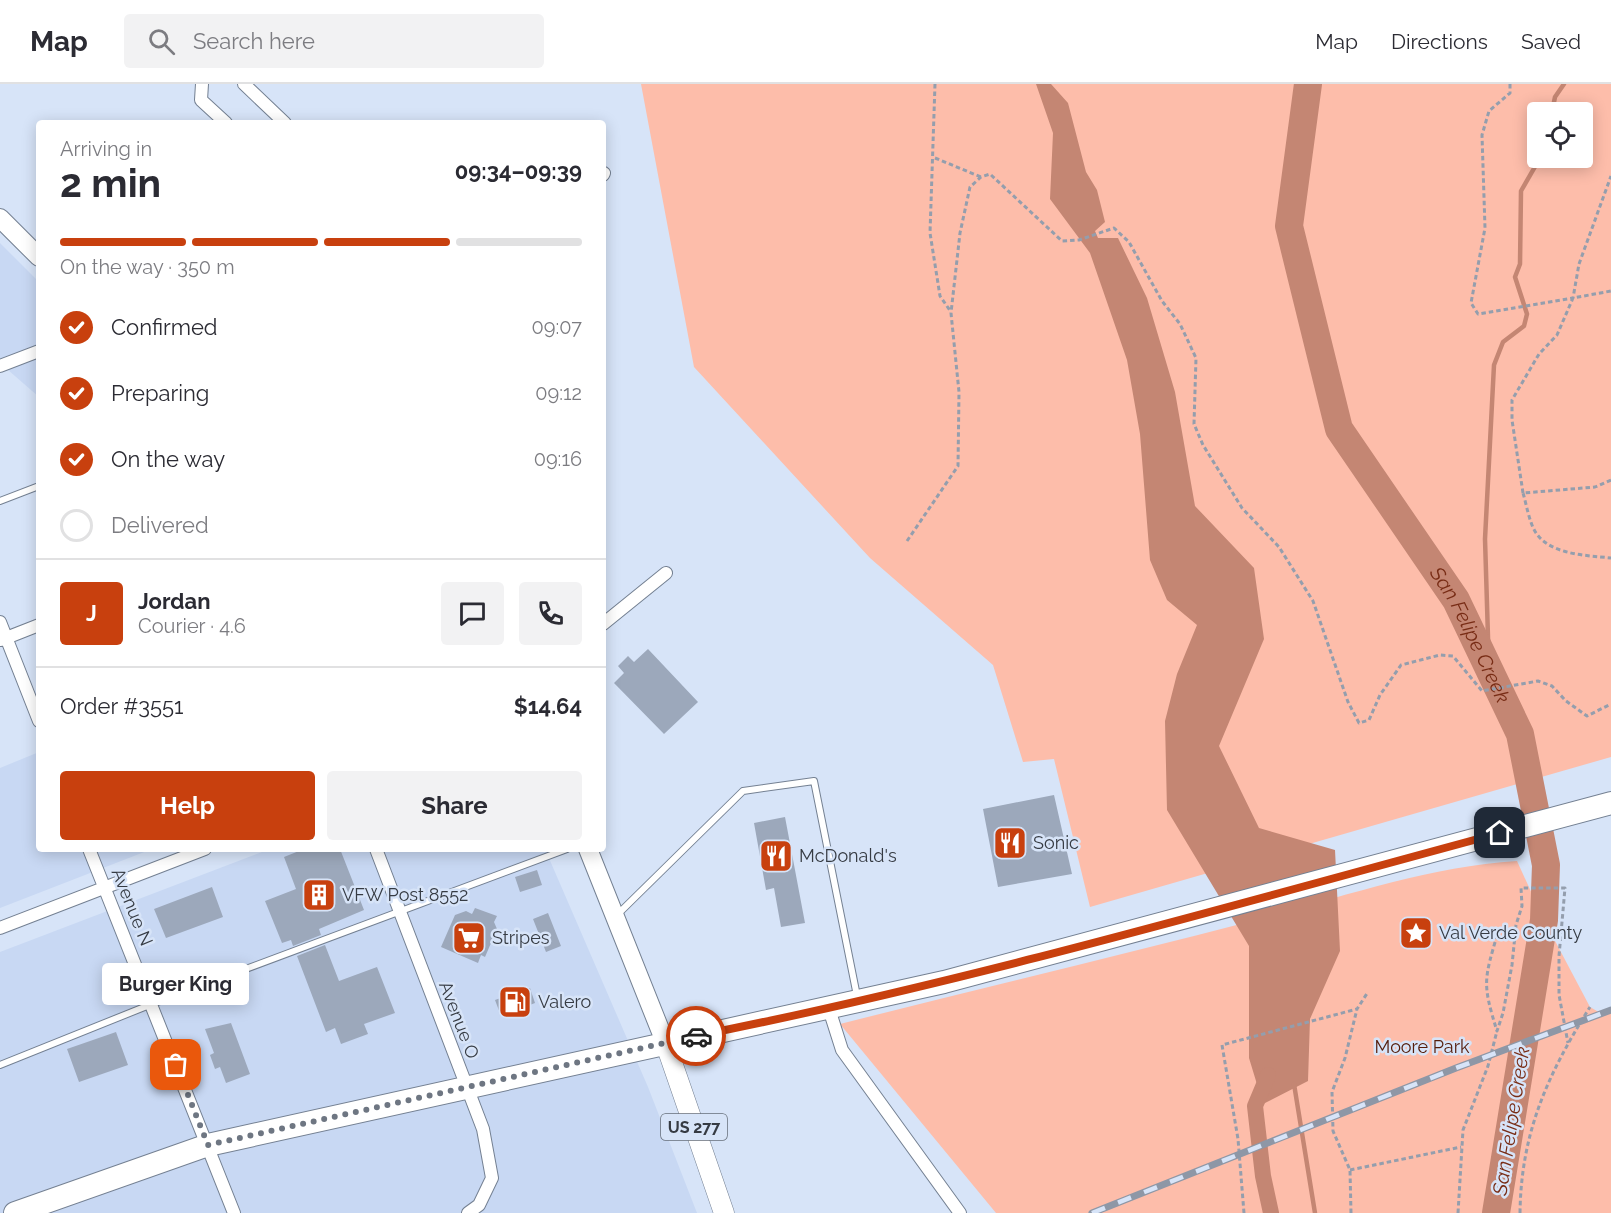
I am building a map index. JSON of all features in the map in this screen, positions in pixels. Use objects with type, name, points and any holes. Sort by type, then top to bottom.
[{"type":"highway","points":[[15,1213],[208,1145],[665,1042],[829,1009],[1033,960],[1611,803]]},
{"type":"main road","points":[[0,218],[36,254]]},
{"type":"main road","points":[[589,852],[665,1042]]},
{"type":"main road","name":"US 277","points":[[665,1042],[724,1213]]},
{"type":"street","points":[[202,84],[201,100],[223,120]]},
{"type":"street","points":[[244,84],[282,120]]},
{"type":"street","points":[[0,366],[36,352]]},
{"type":"street","points":[[606,622],[666,573]]},
{"type":"street","points":[[0,622],[3,639],[36,714]]},
{"type":"street","points":[[3,639],[36,626]]},
{"type":"street","name":"Avenue N","points":[[90,852],[234,1213]]},
{"type":"street","points":[[0,928],[197,852]]},
{"type":"street","name":"Avenue O","points":[[377,852],[465,1087],[483,1129],[492,1178],[479,1205],[468,1213]]},
{"type":"street","points":[[829,1009],[842,1050],[960,1213]]},
{"type":"lane","points":[[0,501],[36,487]]},
{"type":"lane","points":[[615,916],[743,791],[814,780],[858,1002]]},
{"type":"lane","points":[[0,1065],[152,1004],[559,852]]},
{"type":"path","points":[[935,84],[935,158],[930,232],[940,296],[951,313]]},
{"type":"path","points":[[1510,84],[1510,93],[1489,111],[1482,135],[1485,228],[1471,303],[1478,314],[1611,291]]},
{"type":"path","points":[[935,158],[981,177]]},
{"type":"path","points":[[907,541],[958,466],[959,392],[951,313],[960,233],[970,187],[981,177],[990,174],[1062,241],[1079,240],[1114,228],[1129,242],[1162,301],[1180,324],[1196,358],[1194,424],[1203,445],[1242,508],[1279,547],[1313,601],[1348,702],[1359,723],[1369,720],[1380,695],[1401,665],[1440,655],[1453,656],[1482,691],[1538,681],[1551,686],[1566,701],[1587,716],[1611,704]]},
{"type":"path","points":[[1611,176],[1579,264],[1573,298],[1557,335],[1539,354],[1512,400],[1512,420],[1523,493],[1532,527],[1548,544],[1565,552],[1611,558]]},
{"type":"path","points":[[1523,493],[1595,487],[1611,480]]},
{"type":"path","points":[[1458,1213],[1463,1130],[1488,1066],[1503,1013],[1512,965],[1516,925],[1522,906],[1521,888],[1565,888],[1559,956],[1559,995],[1568,1043]]},
{"type":"path","points":[[1471,935],[1498,932],[1485,975],[1485,992],[1497,1031]]},
{"type":"path","points":[[1351,1213],[1350,1170],[1333,1131],[1332,1092],[1345,1058],[1357,1009],[1368,992]]},
{"type":"path","points":[[1520,1213],[1521,1170],[1551,1073],[1590,1007]]},
{"type":"path","points":[[1244,1213],[1238,1138],[1222,1045],[1357,1009]]},
{"type":"path","points":[[1350,1170],[1461,1148]]},
{"type":"shaded area","points":[[1036,84],[1051,84],[1068,103],[1086,172],[1097,190],[1105,222],[1095,231],[1098,238],[1118,238],[1147,298],[1175,392],[1195,506],[1254,568],[1264,639],[1219,746],[1259,828],[1335,850],[1340,951],[1310,1019],[1308,1081],[1263,1104],[1249,1058],[1249,946],[1167,810],[1165,721],[1177,674],[1197,625],[1167,600],[1150,560],[1140,434],[1127,360],[1090,253],[1050,199],[1053,133]]},
{"type":"shaded area","points":[[0,243],[36,279],[36,394],[0,363]]},
{"type":"shaded area","points":[[36,753],[36,852],[144,852],[0,908],[0,768]]},
{"type":"shaded area","points":[[262,852],[546,852],[648,1087],[697,1213],[0,1213],[0,952]]},
{"type":"green space","points":[[641,84],[1611,84],[1611,757],[1090,907],[1054,759],[1023,762],[993,665],[870,558],[694,367]]},
{"type":"green space","name":"Moore Park","points":[[1517,861],[1544,920],[1590,1007],[1602,1014],[1611,1012],[1611,1213],[996,1213],[840,1024],[1256,920],[1418,876],[1483,864]]},
{"type":"building","points":[[648,649],[698,702],[664,734],[614,683],[624,673],[618,666],[628,656],[634,662]]},
{"type":"building","points":[[1054,795],[1072,874],[998,887],[983,809]]},
{"type":"building","name":"McDonald's","points":[[785,817],[805,923],[781,927],[774,888],[766,890],[754,823]]},
{"type":"building","name":"VFW Post 8552","points":[[296,852],[341,852],[364,910],[319,929],[321,935],[293,946],[291,940],[282,943],[265,901],[296,889],[284,857]]},
{"type":"building","points":[[537,870],[542,885],[520,892],[515,877]]},
{"type":"building","points":[[212,887],[223,917],[166,938],[154,909]]},
{"type":"building","name":"Stripes","points":[[475,908],[497,916],[494,922],[497,929],[485,957],[481,955],[478,963],[441,947],[455,915],[466,911],[472,914]]},
{"type":"building","name":"Valero","points":[[548,913],[561,946],[546,952],[533,919]]},
{"type":"building","points":[[325,945],[339,981],[377,967],[395,1013],[364,1024],[368,1034],[341,1044],[335,1028],[326,1032],[297,956]]},
{"type":"building","name":"Valero","points":[[530,988],[535,1003],[501,1016],[495,1000]]},
{"type":"building","points":[[231,1023],[250,1074],[226,1083],[220,1067],[215,1069],[210,1055],[214,1053],[205,1029]]},
{"type":"building","points":[[116,1032],[128,1065],[79,1082],[67,1049]]},
{"type":"waterway","name":"San Felipe Creek","points":[[1308,84],[1289,226],[1339,429],[1456,600],[1520,734],[1546,865],[1544,920],[1496,1213]]},
{"type":"waterway","points":[[1554,102],[1564,84]]},
{"type":"waterway","points":[[1489,670],[1485,539],[1494,365],[1503,342],[1524,326],[1527,314],[1515,277],[1520,264],[1521,191],[1534,168]]},
{"type":"waterway","points":[[1268,1075],[1255,1106],[1263,1176],[1271,1213]]},
{"type":"waterway","points":[[1294,1084],[1315,1213]]},
{"type":"railway","points":[[1092,1213],[1456,1068],[1611,1010]]},
{"type":"way so far","points":[[176,1065],[208,1145],[696,1036]]},
{"type":"place","name":"Sonic","points":[[1010,843]]},
{"type":"place","name":"McDonald's","points":[[776,856]]},
{"type":"place","name":"VFW Post 8552","points":[[319,895]]},
{"type":"place","name":"Val Verde County","points":[[1416,933]]},
{"type":"place","name":"Stripes","points":[[469,938]]},
{"type":"place","name":"Valero","points":[[515,1002]]},
{"type":"place","name":"Burger King","points":[[176,1065]]},
{"type":"route","points":[[696,1036],[829,1009],[1033,960],[1500,833]]}]
